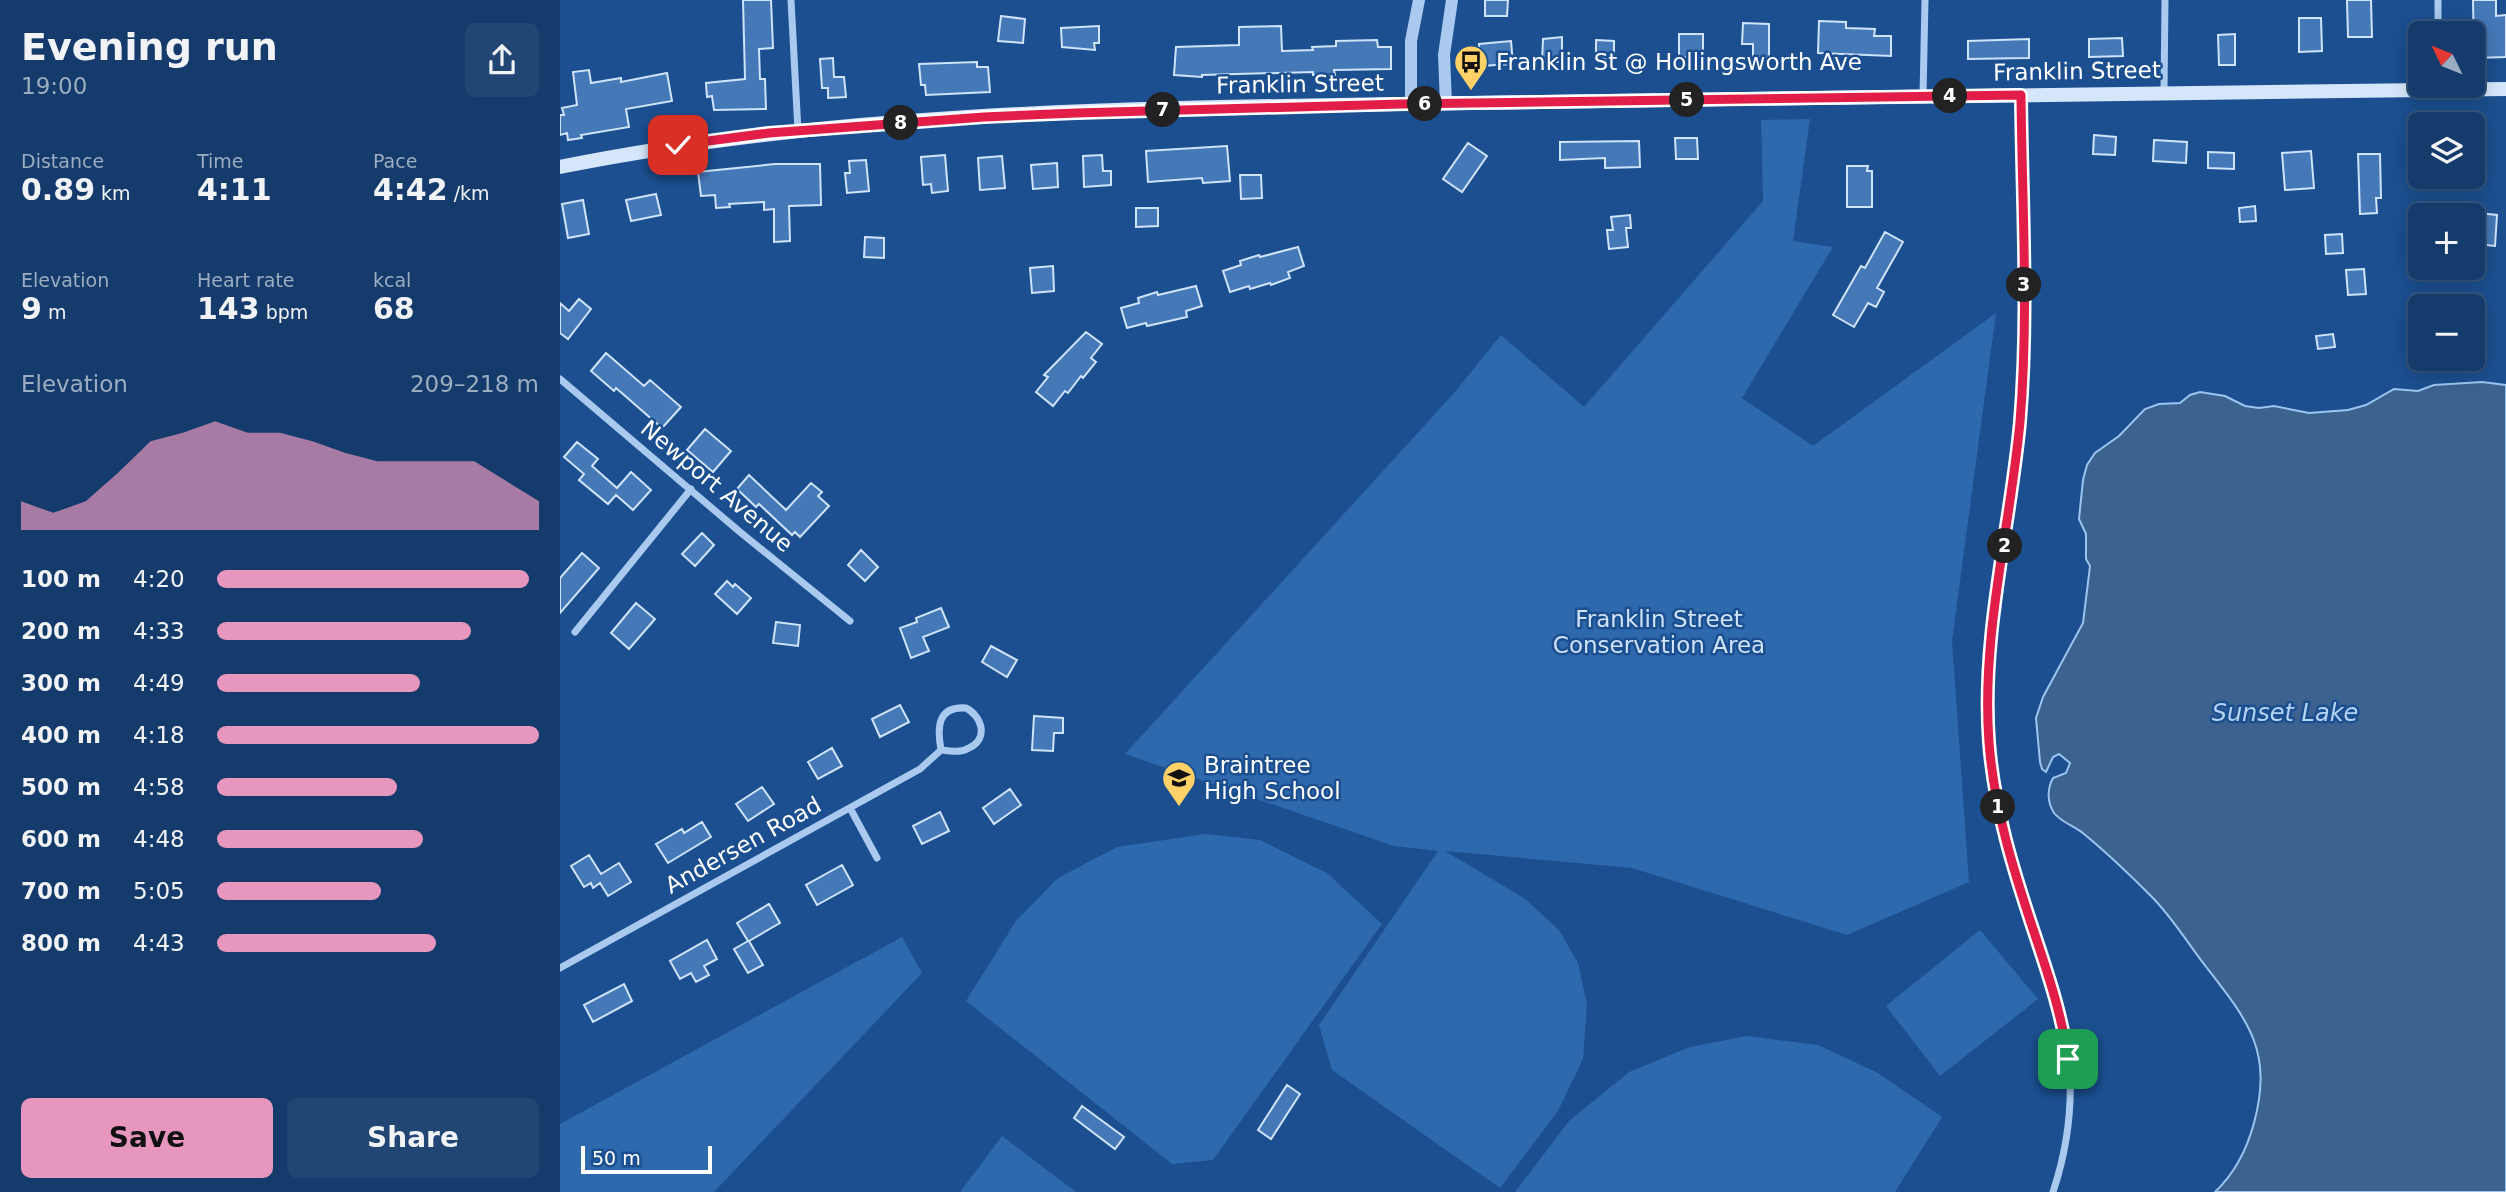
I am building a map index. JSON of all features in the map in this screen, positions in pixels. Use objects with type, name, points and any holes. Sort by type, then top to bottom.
[{"type":"main road","name":"Franklin Street","points":[[560,167],[700,141],[798,131],[1041,114],[1411,104],[2408,89]]},
{"type":"main road","name":"Franklin Street","points":[[2485,89],[2506,89]]},
{"type":"street","points":[[791,0],[798,131]]},
{"type":"street","points":[[1411,104],[1411,41],[1419,0]]},
{"type":"street","points":[[1446,104],[1444,55],[1452,0]]},
{"type":"street","points":[[1923,96],[1924,0]]},
{"type":"street","points":[[2164,93],[2165,0]]},
{"type":"street","points":[[2438,0],[2438,21]]},
{"type":"street","points":[[2021,95],[2024,300],[2022,382],[2013,487],[1991,640],[1987,703],[1993,781],[1999,816],[2056,1000],[2068,1059],[2067,1125],[2061,1166],[2053,1192]]},
{"type":"street","name":"Newport Avenue","points":[[560,379],[740,532],[850,621]]},
{"type":"street","points":[[575,632],[691,489]]},
{"type":"street","points":[[960,708],[972,711],[982,730],[977,743],[964,750],[941,750],[938,728],[945,713],[960,708]]},
{"type":"street","name":"Andersen Road","points":[[560,968],[920,769],[941,750]]},
{"type":"street","points":[[850,808],[877,858]]},
{"type":"green space","name":"Franklin Street Conservation Area","points":[[1810,119],[1793,241],[1833,247],[1742,398],[1813,446],[1996,313],[1952,641],[1969,882],[1847,935],[1632,868],[1445,851],[1524,898],[1559,930],[1578,963],[1587,1004],[1583,1059],[1558,1111],[1500,1188],[1332,1070],[1319,1025],[1438,851],[1394,846],[1125,754],[1454,393],[1501,335],[1584,407],[1763,201],[1761,120]]},
{"type":"green space","points":[[1206,834],[1260,840],[1327,873],[1382,924],[1213,1160],[1172,1164],[966,1001],[1016,921],[1058,878],[1117,847]]},
{"type":"green space","points":[[1980,930],[2038,999],[1940,1076],[1886,1006]]},
{"type":"green space","points":[[902,937],[922,973],[714,1192],[560,1192],[560,1124]]},
{"type":"green space","points":[[1747,1036],[1818,1045],[1878,1073],[1942,1117],[1895,1192],[1515,1192],[1569,1121],[1629,1072],[1690,1047]]},
{"type":"green space","points":[[1002,1136],[1076,1192],[960,1192]]},
{"type":"water","name":"Sunset Lake","points":[[2482,382],[2506,385],[2506,1192],[2215,1192],[2229,1177],[2239,1160],[2254,1123],[2261,1076],[2253,1039],[2235,1005],[2159,904],[2101,848],[2054,813],[2049,800],[2050,787],[2053,778],[2066,773],[2070,763],[2059,754],[2053,757],[2046,772],[2040,762],[2036,718],[2043,697],[2083,623],[2090,566],[2086,559],[2086,534],[2079,519],[2087,465],[2095,453],[2119,436],[2145,409],[2159,404],[2180,403],[2190,395],[2200,392],[2225,396],[2245,406],[2274,406],[2309,413],[2348,410],[2366,405],[2394,389],[2418,391],[2434,385]]},
{"type":"building","points":[[743,0],[771,0],[773,48],[759,49],[760,79],[765,79],[766,109],[714,110],[712,96],[707,97],[706,83],[745,79]]},
{"type":"building","points":[[1485,0],[1508,0],[1507,16],[1485,16]]},
{"type":"building","points":[[2347,0],[2371,0],[2372,37],[2348,37]]},
{"type":"building","points":[[2473,0],[2496,0],[2496,16],[2506,15],[2506,57],[2485,58],[2485,21],[2473,21]]},
{"type":"building","points":[[1001,16],[1025,19],[1023,43],[998,41]]},
{"type":"building","points":[[2299,18],[2321,18],[2322,51],[2299,52]]},
{"type":"building","points":[[1819,21],[1846,22],[1846,28],[1875,29],[1874,36],[1891,36],[1891,56],[1818,53]]},
{"type":"building","points":[[1743,23],[1769,24],[1769,57],[1753,57],[1753,44],[1742,44]]},
{"type":"building","points":[[1099,26],[1099,43],[1094,43],[1095,50],[1062,47],[1061,28]]},
{"type":"building","points":[[1281,26],[1282,51],[1336,46],[1336,41],[1377,40],[1378,47],[1391,47],[1391,69],[1334,70],[1335,75],[1313,75],[1313,72],[1202,77],[1174,75],[1176,47],[1239,45],[1239,27]]},
{"type":"building","points":[[1679,34],[1703,34],[1703,57],[1679,57]]},
{"type":"building","points":[[2235,34],[2235,65],[2219,65],[2218,35]]},
{"type":"building","points":[[1562,37],[1562,62],[1542,62],[1543,39]]},
{"type":"building","points":[[2122,38],[2123,56],[2089,57],[2089,39]]},
{"type":"building","points":[[2029,39],[2029,58],[1968,59],[1968,41]]},
{"type":"building","points":[[1596,40],[1614,41],[1614,59],[1596,59]]},
{"type":"building","points":[[1511,41],[1513,64],[1480,66],[1479,44]]},
{"type":"building","points":[[833,58],[834,77],[844,77],[846,97],[828,98],[828,88],[822,88],[820,59]]},
{"type":"building","points":[[977,62],[977,67],[988,67],[990,92],[926,95],[925,85],[921,85],[919,64]]},
{"type":"building","points":[[589,70],[591,83],[621,78],[621,82],[667,73],[672,101],[626,109],[629,127],[581,135],[582,138],[568,140],[567,133],[560,135],[560,115],[564,115],[562,108],[577,105],[573,72]]},
{"type":"building","points":[[2094,135],[2116,137],[2115,155],[2093,154]]},
{"type":"building","points":[[1675,138],[1697,138],[1698,159],[1676,159]]},
{"type":"building","points":[[2154,140],[2187,142],[2186,163],[2153,161]]},
{"type":"building","points":[[1639,141],[1640,167],[1605,168],[1605,158],[1560,160],[1560,142]]},
{"type":"building","points":[[1468,143],[1487,156],[1462,192],[1443,179]]},
{"type":"building","points":[[1227,146],[1230,181],[1203,183],[1202,178],[1148,182],[1146,151]]},
{"type":"building","points":[[2311,151],[2314,188],[2285,190],[2282,153]]},
{"type":"building","points":[[2208,152],[2234,153],[2234,169],[2208,168]]},
{"type":"building","points":[[2358,154],[2380,154],[2381,198],[2376,198],[2377,213],[2360,214]]},
{"type":"building","points":[[945,155],[948,191],[932,193],[931,184],[923,185],[921,157]]},
{"type":"building","points":[[1102,155],[1103,171],[1111,171],[1111,185],[1084,187],[1083,156]]},
{"type":"building","points":[[1002,156],[1005,188],[980,190],[978,158]]},
{"type":"building","points":[[866,160],[869,191],[847,193],[845,173],[850,173],[849,161]]},
{"type":"building","points":[[1057,163],[1058,187],[1033,189],[1031,165]]},
{"type":"building","points":[[775,164],[820,164],[821,205],[789,206],[790,241],[774,242],[774,209],[764,210],[764,202],[729,204],[730,207],[716,208],[715,195],[701,196],[698,172]]},
{"type":"building","points":[[1847,166],[1868,166],[1867,171],[1872,171],[1872,207],[1847,207]]},
{"type":"building","points":[[1240,175],[1261,175],[1262,198],[1241,199]]},
{"type":"building","points":[[656,194],[661,215],[631,221],[626,200]]},
{"type":"building","points":[[583,200],[589,234],[568,238],[562,204]]},
{"type":"building","points":[[2255,206],[2256,221],[2240,222],[2239,208]]},
{"type":"building","points":[[1136,208],[1158,208],[1158,226],[1136,227]]},
{"type":"building","points":[[2485,214],[2497,215],[2495,246],[2485,245]]},
{"type":"building","points":[[1630,215],[1631,228],[1626,228],[1628,247],[1609,249],[1607,230],[1613,230],[1611,217]]},
{"type":"building","points":[[1885,232],[1903,242],[1877,288],[1884,292],[1876,307],[1868,303],[1854,327],[1833,315],[1861,266],[1865,268]]},
{"type":"building","points":[[2342,234],[2343,253],[2326,254],[2325,235]]},
{"type":"building","points":[[865,237],[884,238],[884,258],[864,257]]},
{"type":"building","points":[[1298,247],[1304,266],[1288,272],[1290,278],[1271,285],[1270,283],[1250,289],[1249,286],[1230,292],[1223,271],[1241,265],[1240,261]]},
{"type":"building","points":[[1053,266],[1054,291],[1032,293],[1030,268]]},
{"type":"building","points":[[2364,269],[2366,294],[2348,295],[2346,270]]},
{"type":"building","points":[[1196,286],[1202,306],[1186,311],[1187,317],[1127,328],[1121,308],[1139,303],[1138,298],[1157,292],[1158,295]]},
{"type":"building","points":[[579,299],[591,309],[568,339],[560,333],[560,303],[569,311]]},
{"type":"building","points":[[1086,332],[1102,344],[1091,358],[1096,362],[1053,406],[1036,392],[1048,377],[1044,375]]},
{"type":"building","points":[[2333,334],[2335,347],[2318,349],[2316,336]]},
{"type":"building","points":[[606,353],[644,386],[650,380],[681,407],[662,428],[616,388],[614,391],[591,371]]},
{"type":"building","points":[[705,429],[731,451],[713,472],[687,450]]},
{"type":"building","points":[[577,442],[598,459],[592,466],[617,488],[631,472],[651,490],[633,510],[616,495],[608,504],[579,480],[584,474],[564,457]]},
{"type":"building","points":[[749,475],[786,510],[811,483],[822,492],[818,496],[829,506],[800,537],[795,532],[792,535],[759,504],[756,507],[737,489]]},
{"type":"building","points":[[702,533],[714,545],[695,566],[682,554]]},
{"type":"building","points":[[861,550],[878,567],[865,581],[848,565]]},
{"type":"building","points":[[582,553],[599,568],[560,613],[560,578]]},
{"type":"building","points":[[727,581],[733,587],[735,584],[751,598],[737,614],[715,594]]},
{"type":"building","points":[[636,603],[655,619],[629,649],[611,633]]},
{"type":"building","points":[[941,608],[949,627],[923,637],[929,651],[911,658],[900,628]]},
{"type":"building","points":[[776,622],[800,625],[798,646],[773,643]]},
{"type":"building","points":[[991,646],[1017,660],[1007,677],[982,662]]},
{"type":"building","points":[[900,705],[909,722],[880,737],[872,719]]},
{"type":"building","points":[[1034,716],[1063,718],[1063,733],[1054,733],[1053,751],[1032,750]]},
{"type":"building","points":[[832,748],[842,766],[818,779],[808,762]]},
{"type":"building","points":[[762,787],[774,804],[748,821],[736,804]]},
{"type":"building","points":[[1010,789],[1021,805],[994,824],[983,808]]},
{"type":"building","points":[[940,812],[949,831],[922,844],[913,826]]},
{"type":"building","points":[[702,822],[711,837],[668,863],[656,844],[682,829],[684,833]]},
{"type":"building","points":[[589,855],[601,874],[619,863],[631,882],[608,896],[600,883],[593,888],[591,883],[584,887],[571,866]]},
{"type":"building","points":[[842,865],[853,885],[817,905],[806,885]]},
{"type":"building","points":[[769,904],[780,923],[749,941],[763,965],[748,973],[734,949],[748,941],[737,923]]},
{"type":"building","points":[[707,940],[717,959],[704,966],[709,975],[696,982],[691,973],[680,979],[670,961]]},
{"type":"building","points":[[624,984],[632,1001],[593,1022],[584,1005]]},
{"type":"building","points":[[1287,1085],[1300,1094],[1271,1139],[1258,1130]]},
{"type":"building","points":[[1082,1106],[1124,1137],[1115,1149],[1074,1118]]},
{"type":"place","name":"Franklin St @ Hollingsworth Ave","points":[[1471,92]]},
{"type":"place","name":"Braintree High School","points":[[1179,808]]},
{"type":"route","points":[[678,145],[769,133],[1076,113],[1401,104],[2021,95],[2024,300],[2020,419],[1994,616],[1987,703],[1993,781],[1999,816],[2056,1000],[2068,1059]]}]
